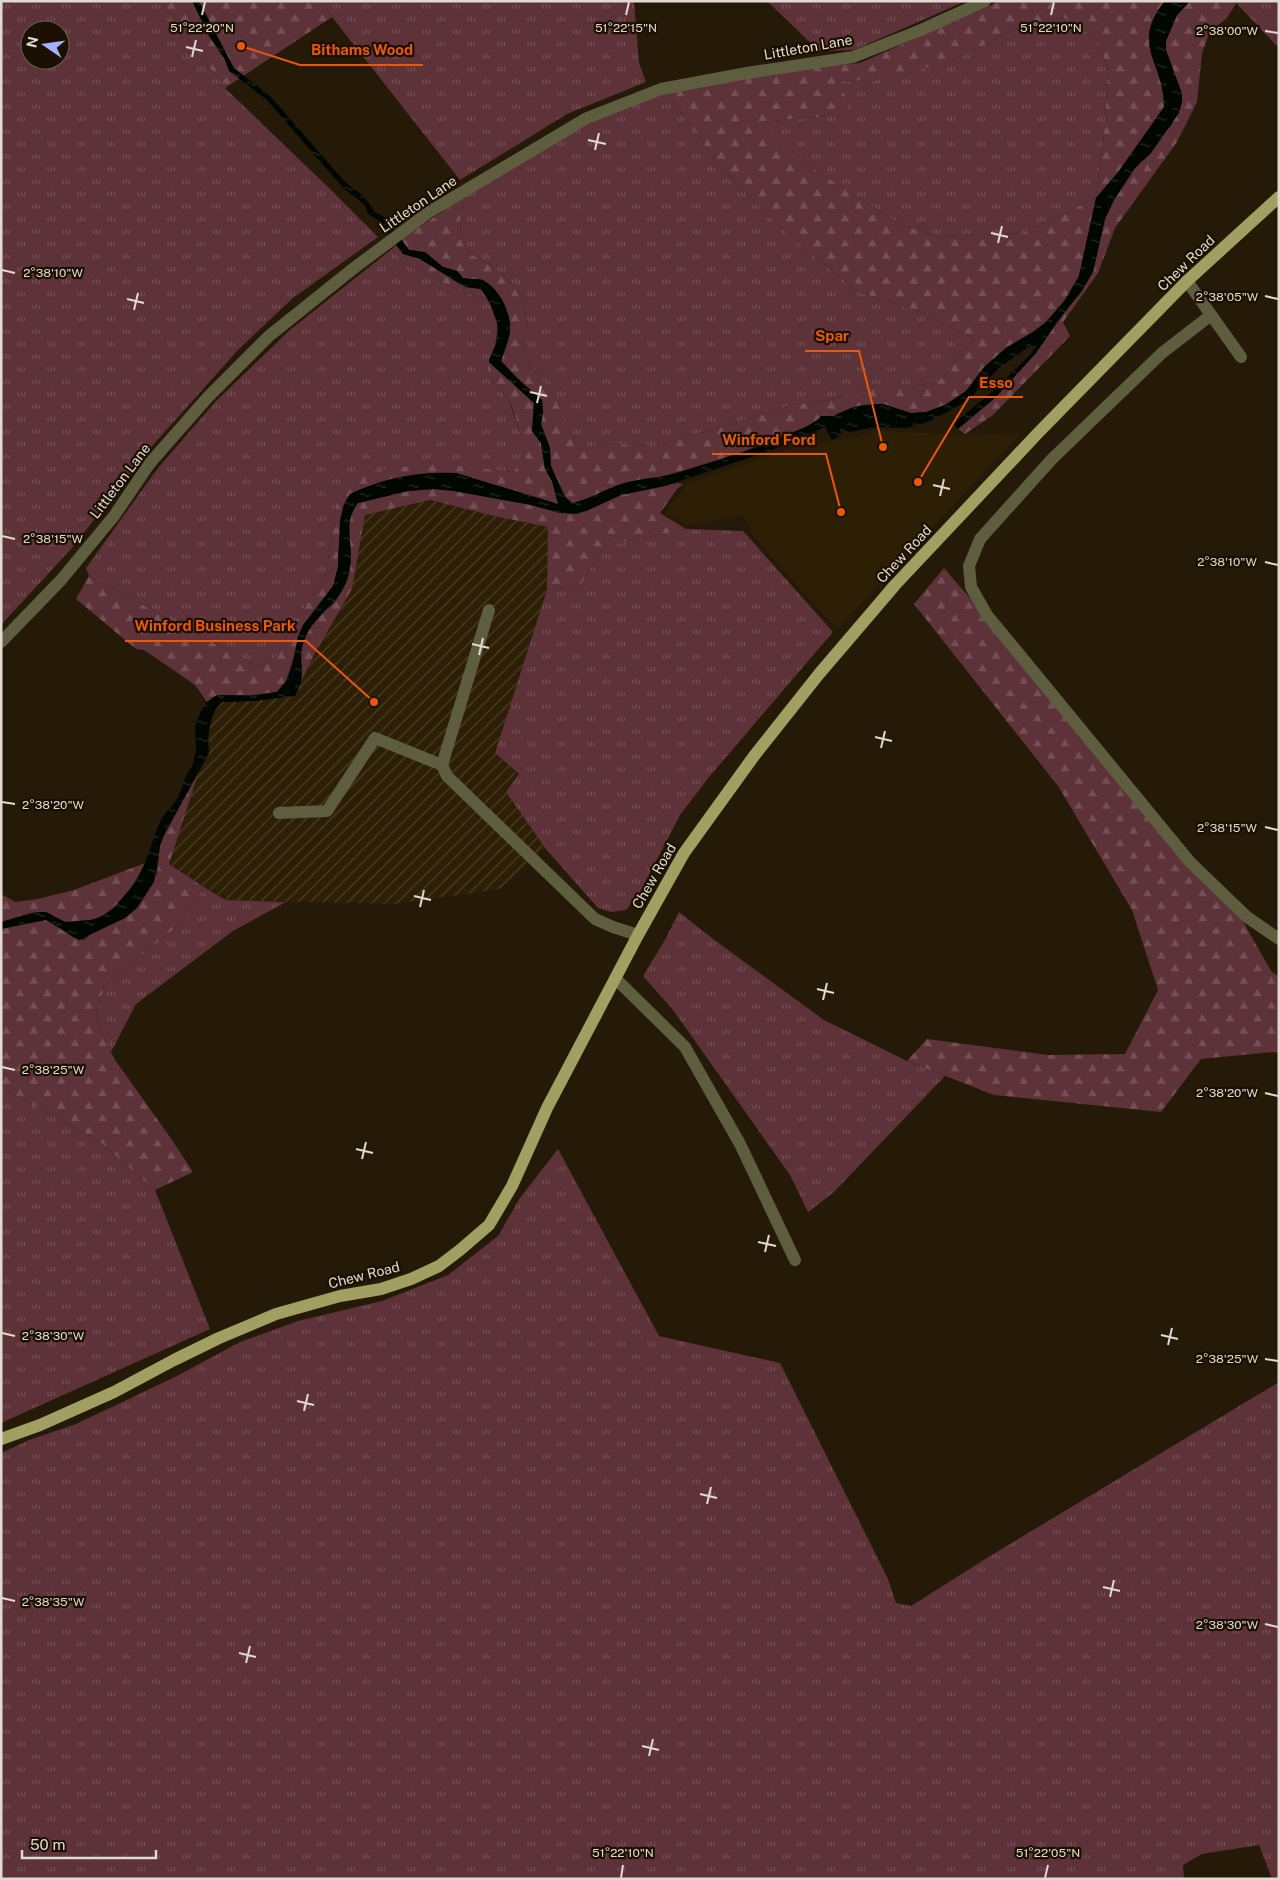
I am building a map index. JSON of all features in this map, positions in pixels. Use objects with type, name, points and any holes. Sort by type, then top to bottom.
[{"type":"main road","name":"Chew Road","points":[[1,1439],[40,1425],[114,1392],[218,1338],[276,1314],[340,1296],[381,1289],[411,1278],[438,1266],[489,1225],[512,1186],[547,1108],[638,935],[684,854],[760,748],[858,627],[1024,448],[1187,281],[1279,197]]},
{"type":"street","name":"Littleton Lane","points":[[1,642],[61,580],[114,516],[157,456],[208,397],[270,336],[354,268],[430,212],[587,118],[661,88],[853,57],[921,30],[985,1]]},
{"type":"street","points":[[1187,281],[1241,357]]},
{"type":"street","points":[[1211,315],[1162,353],[1052,459],[980,539],[968,566],[971,587],[986,615],[1190,862],[1247,917],[1279,939]]},
{"type":"street","points":[[489,610],[442,764],[447,776],[595,919],[638,935]]},
{"type":"street","points":[[279,813],[327,811],[375,738],[442,764]]},
{"type":"street","points":[[616,978],[686,1047],[740,1144],[795,1260]]},
{"type":"shaded area","points":[[875,430],[960,435],[1021,433],[837,630],[753,536],[744,515],[687,525],[665,513],[687,484],[804,444],[855,438]]},
{"type":"shaded area","points":[[430,500],[549,527],[547,590],[495,753],[519,775],[506,792],[545,848],[500,889],[395,904],[225,900],[169,864],[199,771],[209,753],[209,731],[213,714],[222,702],[253,701],[295,695],[315,653],[352,589],[364,515]]},
{"type":"green space","points":[[1,1],[160,1],[225,88],[378,237],[293,298],[238,350],[153,445],[71,549],[1,625]]},
{"type":"green space","points":[[160,1],[322,1],[332,17],[225,88]]},
{"type":"green space","points":[[322,1],[634,1],[639,63],[646,82],[567,114],[460,180],[332,17]]},
{"type":"green space","points":[[767,1],[966,1],[854,50],[819,51]]},
{"type":"green space","points":[[1000,1],[1165,1],[1155,16],[1150,30],[1149,42],[1151,54],[1160,78],[1164,107],[1119,171],[1096,198],[1079,276],[1065,300],[1047,322],[1027,336],[960,396],[945,405],[926,412],[911,413],[883,404],[862,405],[834,416],[821,416],[806,427],[721,459],[601,493],[576,502],[572,503],[567,500],[551,466],[548,442],[541,424],[542,400],[501,361],[510,332],[498,294],[482,280],[463,278],[457,271],[443,267],[433,259],[414,250],[409,250],[401,239],[467,195],[460,214],[461,241],[472,255],[488,263],[509,280],[522,298],[528,324],[522,344],[526,360],[554,395],[579,450],[612,444],[654,446],[792,405],[829,400],[874,388],[910,388],[940,380],[974,339],[921,312],[856,291],[778,225],[719,165],[666,91],[825,66],[860,63]],"holes":[[[1063,17],[1097,39],[1108,69],[1105,125],[1096,198],[1023,233],[941,237],[899,224],[814,169],[759,122],[842,115],[851,103],[834,80],[871,81],[916,71],[959,57],[1017,29]]]},
{"type":"green space","points":[[1190,1],[1238,1],[1226,19],[1210,31],[1202,53],[1197,102],[1177,142],[1115,228],[1098,273],[1063,322],[1070,336],[993,415],[965,434],[958,429],[996,397],[1036,353],[1093,272],[1105,219],[1114,200],[1135,168],[1151,153],[1161,136],[1171,126],[1182,94],[1166,50],[1166,41],[1177,15]]},
{"type":"green space","points":[[1238,1],[1279,1],[1279,45],[1277,46],[1237,4]]},
{"type":"green space","points":[[1063,17],[1097,39],[1108,69],[1105,125],[1096,198],[1023,233],[941,237],[899,224],[814,169],[758,122],[842,115],[834,80],[871,81],[959,57],[1017,29]]},
{"type":"green space","points":[[666,91],[719,165],[778,225],[856,291],[921,312],[974,339],[940,380],[910,388],[874,388],[829,400],[792,405],[654,446],[612,444],[579,450],[539,376],[526,360],[522,344],[528,324],[522,298],[509,280],[488,263],[472,255],[461,241],[460,214],[467,195],[594,121]]},
{"type":"green space","points":[[396,245],[403,254],[420,259],[465,287],[481,289],[489,301],[458,290],[404,263],[392,249]]},
{"type":"green space","points":[[392,249],[404,263],[458,290],[489,301],[498,326],[495,346],[489,359],[491,379],[508,399],[527,457],[513,472],[475,468],[337,499],[326,574],[291,628],[276,657],[258,667],[89,576],[86,568],[158,468],[216,401],[291,329]]},
{"type":"green space","points":[[489,362],[534,403],[532,431],[541,443],[545,469],[552,481],[558,504],[456,473],[428,473],[402,477],[375,484],[350,494],[333,586],[321,603],[294,656],[286,681],[277,692],[251,695],[217,695],[207,702],[195,685],[144,650],[136,649],[76,599],[89,576],[258,667],[276,657],[291,628],[326,574],[337,499],[350,479],[372,471],[433,463],[513,472],[526,457],[514,413],[505,394],[491,378],[488,368]]},
{"type":"green space","points":[[677,483],[683,484],[677,489],[660,513],[686,529],[604,546],[580,586],[547,590],[548,527],[430,500],[365,515],[352,589],[315,653],[301,682],[301,654],[305,638],[321,614],[337,599],[347,581],[351,561],[350,521],[358,503],[408,491],[434,489],[532,505],[560,513],[586,511],[621,495]]},
{"type":"green space","points":[[686,529],[743,531],[833,632],[709,777],[680,815],[640,892],[626,910],[611,912],[598,908],[545,848],[506,792],[519,774],[495,753],[547,590],[580,586],[604,546]]},
{"type":"green space","points":[[944,568],[1232,902],[1271,971],[1279,977],[1279,1053],[1201,1059],[1161,1112],[994,1095],[907,1061],[927,1039],[1048,1055],[1125,1054],[1158,990],[1132,910],[1058,786],[914,604]]},
{"type":"green space","points":[[199,771],[169,864],[204,887],[175,928],[104,986],[96,1018],[113,1057],[193,1172],[155,1190],[97,1139],[1,1087],[1,929],[45,920],[55,924],[74,938],[84,940],[157,874],[160,846],[164,835]]},
{"type":"green space","points":[[145,863],[124,897],[105,914],[94,919],[82,922],[68,922],[43,912],[38,912],[1,922],[1,894],[15,902],[38,899],[74,890]]},
{"type":"green space","points":[[204,887],[225,900],[286,902],[233,931],[136,1004],[111,1052],[96,1018],[104,986],[175,928]]},
{"type":"green space","points":[[679,912],[824,1020],[907,1061],[945,1076],[833,1193],[808,1212],[790,1175],[673,1010],[643,976],[665,940]]},
{"type":"green space","points":[[1,1087],[97,1139],[155,1190],[210,1329],[1,1423]]},
{"type":"green space","points":[[558,1149],[659,1336],[780,1363],[888,1579],[896,1603],[911,1606],[990,1556],[1279,1382],[1279,1879],[1272,1879],[1259,1845],[1202,1854],[1183,1865],[1184,1879],[1,1879],[1,1453],[29,1440],[76,1424],[175,1377],[240,1342],[298,1321],[382,1301],[448,1275],[498,1236],[520,1198]]},
{"type":"water","points":[[192,1],[199,1],[234,68],[270,96],[346,183],[364,196],[375,212],[383,216],[409,250],[425,252],[443,267],[457,271],[463,278],[483,280],[499,295],[507,310],[510,324],[509,339],[501,361],[542,400],[541,424],[550,448],[551,466],[564,496],[572,503],[621,484],[670,475],[751,449],[797,431],[813,423],[821,416],[834,416],[853,407],[874,404],[883,404],[911,413],[926,412],[945,405],[966,391],[984,367],[1007,347],[1046,322],[1065,300],[1079,276],[1096,198],[1119,171],[1164,107],[1160,78],[1151,54],[1149,42],[1150,30],[1155,16],[1165,1],[1190,1],[1177,15],[1166,41],[1166,50],[1182,94],[1179,113],[1151,153],[1135,168],[1114,200],[1105,219],[1093,272],[1082,291],[1056,323],[1036,353],[996,397],[958,429],[953,424],[991,393],[1032,353],[1034,347],[1028,347],[999,368],[970,398],[928,422],[907,428],[876,427],[850,432],[839,428],[842,435],[832,440],[825,427],[772,450],[665,486],[621,495],[576,514],[560,513],[531,505],[434,489],[408,491],[358,503],[353,511],[349,526],[351,558],[347,579],[337,598],[316,621],[304,640],[301,650],[301,682],[295,696],[253,701],[222,702],[216,708],[211,720],[208,739],[209,753],[164,835],[160,846],[154,882],[137,908],[125,918],[79,940],[46,920],[1,929],[1,922],[39,912],[46,912],[65,922],[99,918],[112,910],[136,882],[162,818],[178,798],[186,776],[193,764],[196,750],[195,726],[207,702],[217,695],[251,696],[277,692],[286,681],[292,667],[298,636],[303,625],[333,586],[338,567],[340,520],[344,504],[350,494],[375,484],[402,477],[428,473],[456,473],[558,504],[552,481],[545,469],[541,443],[532,431],[534,403],[489,362],[498,337],[498,329],[495,315],[481,289],[465,287],[420,259],[403,254],[378,220],[369,215],[365,206],[344,189],[267,100],[229,71],[225,60],[209,36]]},
{"type":"place","name":"Bithams Wood","points":[[241,46]]},
{"type":"place","name":"Spar","points":[[883,447]]},
{"type":"place","name":"Esso","points":[[918,482]]},
{"type":"place","name":"Winford Ford","points":[[841,512]]},
{"type":"place","name":"Winford Business Park","points":[[374,702]]}]
